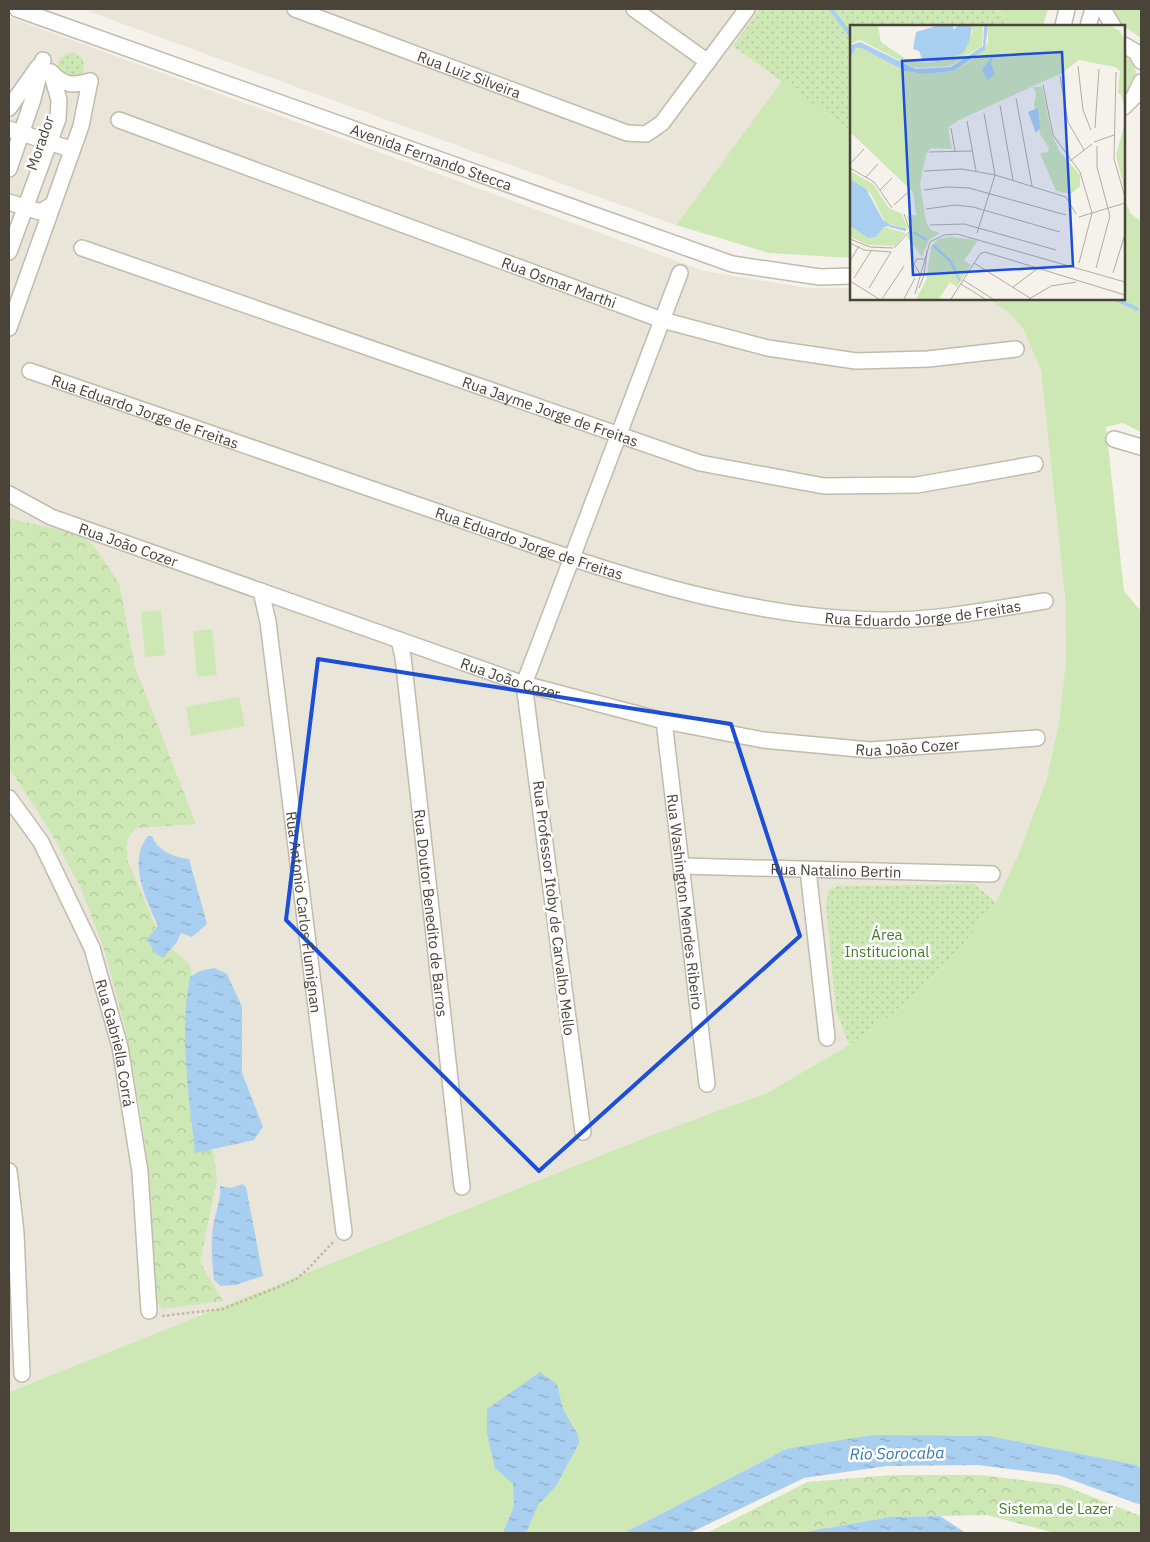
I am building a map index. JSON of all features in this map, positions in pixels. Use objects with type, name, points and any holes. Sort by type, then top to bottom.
[{"type":"street","name":"Avenida Fernando Stecca","points":[[17,9],[732,264],[820,277],[850,276]]},
{"type":"street","name":"Rua Luiz Silveira","points":[[295,9],[627,133],[646,134],[662,123],[708,62]]},
{"type":"street","points":[[634,9],[708,62],[747,9]]},
{"type":"street","points":[[1063,25],[1067,9]]},
{"type":"street","points":[[1088,25],[1092,9]]},
{"type":"street","points":[[1103,9],[1112,25]]},
{"type":"street","points":[[1126,44],[1141,61]]},
{"type":"street","points":[[47,66],[64,84],[78,85],[90,81]]},
{"type":"street","points":[[9,108],[47,66]]},
{"type":"street","points":[[9,169],[12,130],[47,66]]},
{"type":"street","name":"Morador","points":[[9,252],[17,205],[47,140],[53,102],[47,66]]},
{"type":"street","points":[[9,328],[90,81]]},
{"type":"street","points":[[17,205],[40,212],[49,208],[81,126],[90,81]]},
{"type":"street","points":[[1125,106],[1134,97],[1141,82]]},
{"type":"street","name":"Rua Osmar Marthi","points":[[119,120],[662,320],[768,348],[856,361],[928,359],[1016,349]]},
{"type":"street","points":[[12,130],[67,148]]},
{"type":"street","points":[[9,317],[40,235]]},
{"type":"street","name":"Rua Jayme Jorge de Freitas","points":[[82,248],[700,463],[824,486],[917,485],[1035,464]]},
{"type":"street","points":[[524,684],[680,273]]},
{"type":"street","name":"Rua Eduardo Jorge de Freitas","points":[[30,372],[572,559],[718,601],[817,615],[874,620],[931,620],[1045,601]]},
{"type":"street","points":[[1114,440],[1141,447]]},
{"type":"street","name":"Rua João Cozer","points":[[9,494],[52,517],[524,684],[664,721],[763,740],[870,750],[1037,738]]},
{"type":"street","name":"Rua Antonio Carlos Flumignan","points":[[261,591],[268,622],[344,1232]]},
{"type":"street","name":"Rua Doutor Benedito de Barros","points":[[399,640],[403,657],[462,1187]]},
{"type":"street","name":"Rua Professor Itoby de Carvalho Mello","points":[[524,684],[583,1132]]},
{"type":"street","name":"Rua Washington Mendes Ribeiro","points":[[664,721],[707,1084]]},
{"type":"street","name":"Rua Gabriella Corrá","points":[[9,798],[41,842],[92,948],[120,1047],[140,1172],[149,1311]]},
{"type":"street","name":"Rua Natalino Bertin","points":[[681,866],[992,874]]},
{"type":"street","points":[[808,870],[827,1038]]},
{"type":"street","points":[[9,1171],[16,1233],[22,1374]]},
{"type":"path","points":[[149,1311],[161,1316],[223,1309],[268,1291],[302,1275],[344,1232]]},
{"type":"highlighted area","points":[[318,659],[731,724],[800,936],[539,1171],[286,920]]},
{"type":"shaded area","points":[[82,9],[836,9],[676,225]]},
{"type":"shaded area","points":[[9,17],[704,271],[807,288],[850,288],[850,300],[992,300],[1011,314],[1024,330],[1041,371],[1065,597],[1066,659],[1059,722],[1046,781],[1018,855],[996,902],[974,884],[838,886],[829,890],[836,1011],[849,1045],[767,1093],[9,1392]]},
{"type":"green space","points":[[760,9],[995,9],[1011,20],[1007,25],[850,25],[850,130],[733,46]]},
{"type":"green space","points":[[996,9],[1048,9],[1043,25],[1007,25],[1011,20]]},
{"type":"green space","points":[[1110,9],[1141,9],[1141,38],[1125,27],[1125,25],[1122,25]]},
{"type":"green space","points":[[71,53],[80,57],[84,66],[80,75],[71,79],[62,75],[58,66],[62,57]]},
{"type":"green space","points":[[1125,54],[1132,60],[1137,75],[1131,90],[1125,94]]},
{"type":"green space","points":[[782,81],[850,130],[850,258],[769,253],[676,225]]},
{"type":"green space","points":[[1125,201],[1131,214],[1141,221],[1141,432],[1123,423],[1106,427],[1124,591],[1141,611],[1141,1468],[1137,1465],[786,1449],[624,1533],[9,1533],[9,1392],[650,1136],[767,1093],[849,1045],[914,999],[956,954],[996,902],[1018,855],[1046,781],[1059,722],[1066,659],[1065,597],[1041,371],[1024,330],[1011,314],[990,300],[1125,300]]},
{"type":"green space","points":[[9,518],[80,535],[94,546],[119,583],[135,667],[196,824],[137,828],[127,838],[127,859],[160,937],[190,965],[217,1179],[200,1262],[223,1301],[162,1309],[154,1297],[150,1186],[142,1120],[126,1032],[105,952],[80,886],[49,829],[9,768]]},
{"type":"green space","points":[[161,610],[165,655],[145,657],[141,612]]},
{"type":"green space","points":[[212,629],[217,675],[197,677],[193,631]]},
{"type":"green space","points":[[239,697],[245,726],[191,736],[186,707]]},
{"type":"green space","name":"Área Institucional","points":[[974,884],[996,902],[956,954],[914,999],[849,1045],[836,1011],[826,907],[829,890],[838,886]]},
{"type":"green space","name":"Sistema de Lazer","points":[[892,1475],[981,1475],[1062,1485],[1141,1516],[1141,1533],[1055,1533],[987,1515],[890,1517],[799,1533],[707,1533],[807,1482]]},
{"type":"water","points":[[148,836],[152,836],[158,846],[167,852],[177,857],[189,859],[207,924],[192,937],[181,933],[177,942],[163,958],[155,953],[147,939],[158,926],[144,893],[139,869],[139,857],[142,846]]},
{"type":"water","points":[[214,968],[227,974],[242,1007],[242,1073],[263,1127],[254,1140],[195,1153],[186,1065],[185,1021],[187,999],[190,977],[200,971]]},
{"type":"water","points":[[243,1184],[246,1187],[263,1276],[235,1285],[221,1286],[214,1280],[212,1250],[213,1228],[220,1186],[231,1188]]},
{"type":"water","points":[[540,1372],[557,1384],[563,1409],[578,1435],[579,1443],[556,1486],[538,1505],[526,1533],[503,1533],[514,1506],[513,1484],[495,1468],[487,1434],[487,1409]]},
{"type":"water","name":"Rio Sorocaba","points":[[873,1435],[989,1436],[1137,1465],[1141,1468],[1141,1505],[1058,1475],[977,1465],[887,1466],[804,1478],[690,1533],[624,1533],[786,1449]]},
{"type":"water","points":[[940,1516],[966,1533],[799,1533],[890,1517]]},
{"type":"waterway","points":[[831,9],[850,35]]},
{"type":"waterway","points":[[1117,300],[1137,309]]}]
